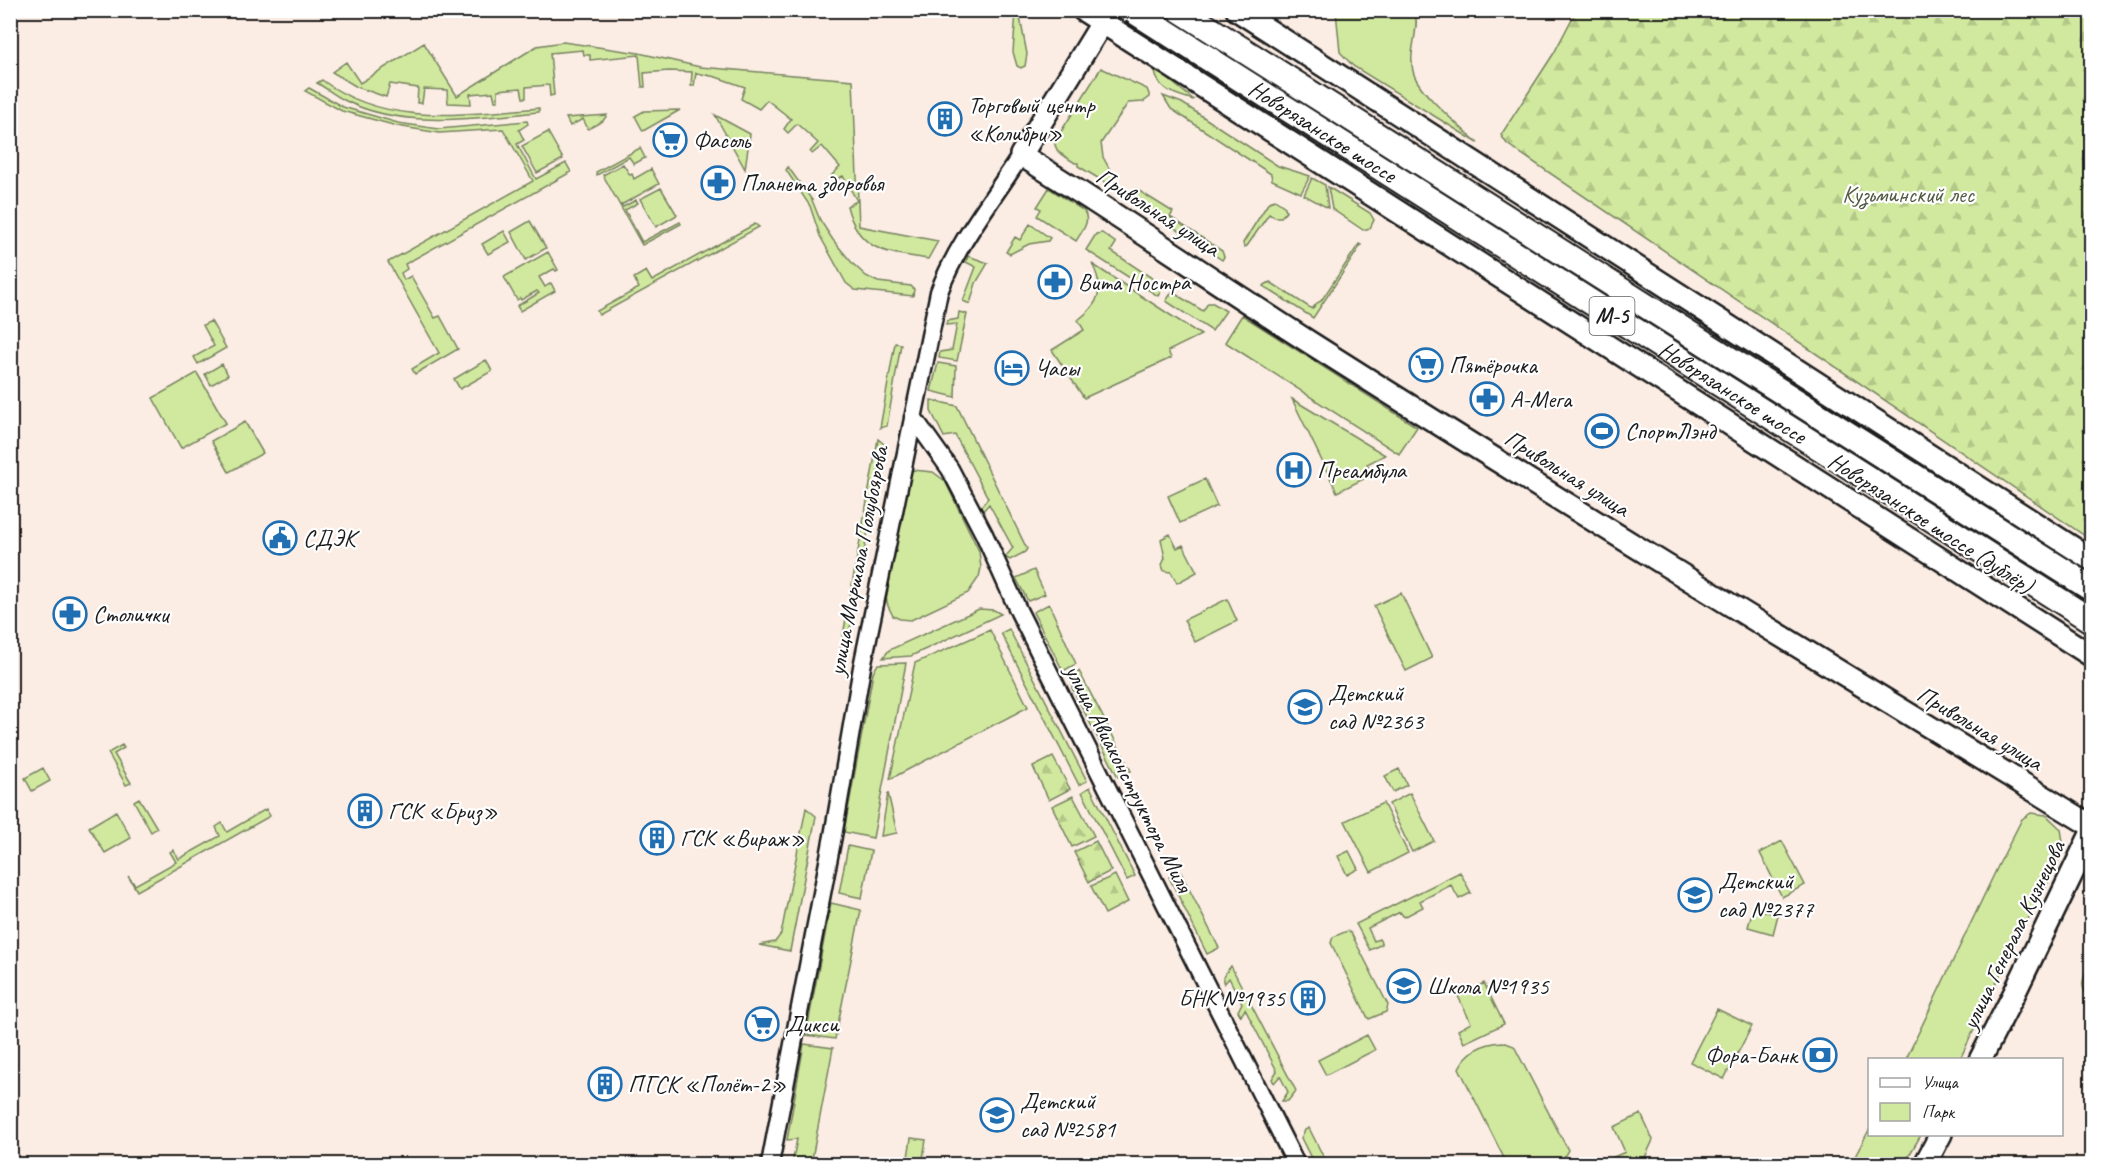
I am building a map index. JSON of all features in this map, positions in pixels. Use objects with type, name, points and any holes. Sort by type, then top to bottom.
[{"type":"highway","name":"Новорязанское шоссе","points":[[1131,10],[2091,621]]},
{"type":"highway","name":"Новорязанское шоссе","points":[[1180,10],[2091,590]]},
{"type":"main road","name":"Новорязанское шоссе (дублёр)","points":[[1083,10],[1106,16],[1490,271],[2090,654]]},
{"type":"main road","points":[[1237,10],[2091,560]]},
{"type":"main road","name":"улица Маршала Полубоярова","points":[[1022,154],[1106,16]]},
{"type":"main road","name":"Привольная улица","points":[[1022,154],[1307,340],[1501,462],[2091,826]]},
{"type":"main road","points":[[1490,271],[1507,275],[1520,272],[1533,265],[1543,240],[1542,225],[1535,202]]},
{"type":"main road","name":"Новорязанское шоссе (дублёр)","points":[[1562,315],[1549,302],[1547,290],[1549,274],[1555,264],[1567,255],[1584,249],[1608,248]]},
{"type":"main road","name":"улица Генерала Кузнецова","points":[[1981,1058],[2014,994],[2091,832]]},
{"type":"main road","points":[[1925,1164],[1940,1136]]},
{"type":"street","name":"улица Маршала Полубоярова","points":[[771,1164],[862,668],[939,292],[947,271],[1022,154]]},
{"type":"street","name":"улица Авиаконструктора Миля","points":[[913,417],[950,469],[984,534],[1019,612],[1296,1164]]},
{"type":"green space","points":[[1336,11],[1415,11],[1416,26],[1412,63],[1416,79],[1431,99],[1478,143],[1353,66],[1340,52]]},
{"type":"green space","name":"Кузьминский лес","points":[[1576,11],[2091,11],[2091,540],[1507,144],[1501,135],[1554,53]]},
{"type":"green space","points":[[1016,12],[1019,12],[1027,54],[1025,66],[1021,68],[1017,66],[1013,52]]},
{"type":"green space","points":[[563,42],[639,53],[700,67],[853,80],[859,226],[938,241],[928,259],[888,252],[867,242],[852,221],[847,206],[857,201],[843,176],[833,181],[831,176],[840,167],[822,146],[812,154],[810,152],[818,143],[797,124],[788,133],[784,129],[791,119],[767,100],[759,109],[741,99],[745,87],[716,77],[696,73],[694,86],[691,86],[692,72],[644,73],[645,87],[642,87],[639,55],[590,60],[590,55],[584,55],[583,50],[550,53],[554,95],[550,96],[549,85],[526,87],[526,98],[523,98],[521,88],[498,90],[498,101],[495,101],[493,92],[470,94],[471,104],[448,103],[447,90],[424,89],[422,103],[417,103],[418,88],[390,84],[386,97],[357,87],[332,72],[346,62],[360,83],[424,43],[457,96],[537,46]]},
{"type":"green space","points":[[1101,68],[1147,89],[1150,97],[1143,102],[1128,103],[1101,143],[1103,157],[1116,181],[1111,186],[1058,152],[1055,145],[1055,141]]},
{"type":"green space","points":[[1157,70],[1194,100],[1164,88],[1157,78],[1155,71]]},
{"type":"green space","points":[[322,80],[347,95],[399,112],[454,114],[539,108],[539,112],[465,119],[415,119],[366,109],[344,100],[317,83]]},
{"type":"green space","points":[[309,88],[343,107],[398,123],[439,129],[527,121],[528,124],[519,130],[524,140],[517,144],[536,179],[566,163],[571,172],[405,264],[407,269],[401,273],[404,280],[411,276],[435,318],[440,316],[458,349],[415,374],[412,369],[439,353],[388,262],[533,181],[503,129],[439,133],[397,126],[342,111],[305,91]]},
{"type":"green space","points":[[1163,96],[1182,103],[1278,166],[1310,176],[1301,193],[1272,180],[1271,174],[1171,109]]},
{"type":"green space","points":[[680,110],[643,131],[635,116],[644,111]]},
{"type":"green space","points":[[607,115],[603,121],[588,129],[583,119],[570,126],[566,118]]},
{"type":"green space","points":[[715,115],[750,134],[745,169]]},
{"type":"green space","points":[[548,132],[563,159],[537,173],[522,146]]},
{"type":"green space","points":[[640,148],[645,158],[634,164],[629,157],[597,175],[596,172]]},
{"type":"green space","points":[[623,164],[634,179],[651,169],[659,184],[621,205],[623,207],[636,200],[638,203],[625,210],[642,242],[680,222],[681,224],[642,245],[603,175]]},
{"type":"green space","points":[[788,167],[812,200],[820,220],[833,240],[853,264],[866,276],[878,282],[911,286],[914,289],[913,296],[855,290],[846,283],[820,236],[810,206],[786,170]]},
{"type":"green space","points":[[1312,178],[1325,185],[1328,208],[1304,195]]},
{"type":"green space","points":[[1328,187],[1370,213],[1374,220],[1370,228],[1363,230],[1332,209]]},
{"type":"green space","points":[[661,188],[677,215],[656,227],[640,199]]},
{"type":"green space","points":[[1049,188],[1084,211],[1086,223],[1076,241],[1037,216],[1041,209],[1037,207]]},
{"type":"green space","points":[[1136,189],[1173,212],[1170,217],[1222,251],[1224,257],[1222,260],[1129,197],[1129,193]]},
{"type":"green space","points":[[1275,200],[1285,207],[1286,212],[1281,217],[1269,214],[1244,247],[1243,243],[1269,202]]},
{"type":"green space","points":[[530,221],[546,248],[526,260],[511,232]]},
{"type":"green space","points":[[755,224],[759,227],[599,315],[597,311],[639,288],[634,278],[646,271],[652,281]]},
{"type":"green space","points":[[1030,224],[1050,238],[1048,241],[1029,244],[1010,254],[1006,252],[1015,237],[1020,240]]},
{"type":"green space","points":[[504,231],[510,242],[488,254],[482,244]]},
{"type":"green space","points":[[1102,233],[1116,243],[1111,251],[1164,286],[1158,296],[1086,250],[1096,234]]},
{"type":"green space","points":[[1359,244],[1361,245],[1313,318],[1263,286],[1270,282],[1312,309],[1321,301]]},
{"type":"green space","points":[[548,252],[558,270],[554,269],[539,277],[545,287],[551,283],[555,291],[520,311],[517,306],[539,293],[537,291],[517,300],[504,277]]},
{"type":"green space","points":[[968,256],[988,263],[976,283],[970,304],[963,301],[976,267],[966,262]]},
{"type":"green space","points":[[1092,264],[1201,335],[1168,351],[1171,358],[1084,398],[1052,350],[1084,330],[1078,320],[1096,302],[1099,288]]},
{"type":"green space","points":[[1172,292],[1203,311],[1208,303],[1213,303],[1226,311],[1212,331],[1166,301]]},
{"type":"green space","points":[[959,312],[967,314],[957,361],[939,358],[940,352],[952,350],[957,324],[946,325],[947,321],[958,319]]},
{"type":"green space","points":[[1242,315],[1417,427],[1399,454],[1225,342]]},
{"type":"green space","points":[[211,321],[226,348],[198,364],[194,357],[214,346],[203,325]]},
{"type":"green space","points":[[895,343],[901,344],[887,426],[880,428]]},
{"type":"green space","points":[[486,360],[492,371],[460,389],[454,379]]},
{"type":"green space","points":[[938,363],[956,366],[955,397],[931,391]]},
{"type":"green space","points":[[222,364],[228,375],[211,385],[205,374]]},
{"type":"green space","points":[[197,373],[226,423],[181,448],[153,398]]},
{"type":"green space","points":[[1292,399],[1385,455],[1367,464],[1372,475],[1337,492]]},
{"type":"green space","points":[[931,400],[957,406],[1027,549],[1025,552],[1010,560],[1005,557],[1013,548],[989,504],[982,512],[980,508],[988,498],[955,435],[944,437],[931,411]]},
{"type":"green space","points":[[245,422],[263,453],[229,472],[211,441]]},
{"type":"green space","points":[[878,439],[884,444],[845,656],[839,658]]},
{"type":"green space","points":[[913,470],[933,472],[945,481],[979,551],[981,568],[979,577],[968,593],[911,620],[893,616],[885,593],[907,474]]},
{"type":"green space","points":[[1205,479],[1217,506],[1180,523],[1168,496]]},
{"type":"green space","points":[[1170,534],[1177,548],[1183,545],[1197,572],[1177,583],[1171,572],[1164,571],[1162,565],[1165,558],[1161,539]]},
{"type":"green space","points":[[1034,570],[1045,594],[1028,601],[1016,578]]},
{"type":"green space","points":[[1401,593],[1432,658],[1406,671],[1374,606]]},
{"type":"green space","points":[[1227,599],[1237,621],[1195,642],[1184,620]]},
{"type":"green space","points":[[1049,604],[1076,664],[1063,671],[1033,612]]},
{"type":"green space","points":[[979,609],[994,610],[1001,614],[911,656],[883,658],[889,650]]},
{"type":"green space","points":[[1009,629],[1087,781],[1079,785],[1001,633]]},
{"type":"green space","points":[[990,630],[1028,707],[890,779],[915,663]]},
{"type":"green space","points":[[906,663],[873,838],[844,832],[873,673],[878,664]]},
{"type":"green space","points":[[1079,671],[1131,771],[1118,777],[1072,688],[1073,677]]},
{"type":"green space","points":[[122,745],[124,748],[114,754],[131,783],[126,785],[108,753]]},
{"type":"green space","points":[[1053,757],[1070,789],[1049,800],[1033,767]]},
{"type":"green space","points":[[43,768],[50,781],[32,791],[25,778]]},
{"type":"green space","points":[[1399,769],[1407,785],[1393,792],[1385,776]]},
{"type":"green space","points":[[1090,787],[1135,876],[1127,880],[1082,792]]},
{"type":"green space","points":[[888,793],[897,833],[881,836]]},
{"type":"green space","points":[[1410,793],[1434,841],[1412,852],[1389,804]]},
{"type":"green space","points":[[1073,796],[1094,836],[1072,847],[1052,806]]},
{"type":"green space","points":[[139,798],[157,828],[151,832],[134,801]]},
{"type":"green space","points":[[1383,803],[1408,853],[1371,872],[1345,821]]},
{"type":"green space","points":[[806,808],[816,816],[790,951],[759,945],[775,942],[781,934]]},
{"type":"green space","points":[[266,809],[270,816],[137,891],[128,876],[135,885],[176,862],[170,852],[173,850],[179,859],[220,836],[216,827],[222,823],[227,832]]},
{"type":"green space","points":[[116,811],[131,838],[105,853],[89,827]]},
{"type":"green space","points":[[2031,813],[2046,815],[2061,829],[2064,849],[2046,887],[2018,937],[1960,1058],[1906,1058],[1999,864],[2022,819]]},
{"type":"green space","points":[[1096,841],[1111,871],[1089,882],[1074,852]]},
{"type":"green space","points":[[1782,841],[1805,885],[1782,897],[1760,853]]},
{"type":"green space","points":[[848,846],[871,851],[862,898],[839,893]]},
{"type":"green space","points":[[1349,851],[1358,869],[1347,875],[1338,856]]},
{"type":"green space","points":[[1180,871],[1219,948],[1207,954],[1169,877]]},
{"type":"green space","points":[[1460,872],[1471,893],[1459,899],[1451,885],[1420,901],[1423,907],[1404,917],[1400,912],[1368,928],[1374,941],[1379,939],[1382,944],[1370,950],[1356,924]]},
{"type":"green space","points":[[1115,875],[1128,902],[1105,914],[1091,886]]},
{"type":"green space","points":[[831,903],[861,910],[835,1039],[806,1035]]},
{"type":"green space","points":[[1753,908],[1778,915],[1773,934],[1748,927]]},
{"type":"green space","points":[[1347,931],[1351,933],[1388,1005],[1386,1012],[1369,1019],[1331,943],[1333,937]]},
{"type":"green space","points":[[2091,963],[2091,1001],[2084,990],[2083,982]]},
{"type":"green space","points":[[1231,966],[1296,1091],[1288,1101],[1282,1101],[1288,1092],[1280,1076],[1274,1083],[1272,1079],[1277,1071],[1245,1009],[1241,1016],[1238,1011],[1242,1003],[1229,978],[1224,984],[1223,977]]},
{"type":"green space","points":[[1484,983],[1504,1024],[1464,1043],[1458,1030],[1471,1023],[1458,996]]},
{"type":"green space","points":[[1717,1009],[1752,1026],[1724,1079],[1690,1062]]},
{"type":"green space","points":[[1367,1035],[1375,1050],[1326,1075],[1318,1060]]},
{"type":"green space","points":[[1503,1042],[1514,1046],[1568,1150],[1560,1164],[1507,1164],[1459,1068],[1467,1056],[1477,1049]]},
{"type":"green space","points":[[804,1044],[833,1048],[811,1164],[792,1164],[797,1139],[787,1140]]},
{"type":"green space","points":[[1641,1114],[1653,1140],[1642,1164],[1598,1164],[1625,1152],[1614,1127]]},
{"type":"green space","points":[[1309,1128],[1327,1164],[1314,1164],[1301,1138],[1305,1130]]},
{"type":"green space","points":[[1868,1132],[1868,1136],[1920,1136],[1904,1164],[1851,1164]]},
{"type":"green space","points":[[911,1138],[926,1140],[922,1164],[907,1164]]},
{"type":"place","name":"Торговый центр «Колибри»","points":[[945,119]]},
{"type":"place","name":"Фасоль","points":[[670,140]]},
{"type":"place","name":"Планета здоровья","points":[[718,183]]},
{"type":"place","name":"Вита Ностра","points":[[1055,282]]},
{"type":"place","name":"Пятёрочка","points":[[1426,365]]},
{"type":"place","name":"Часы","points":[[1012,368]]},
{"type":"place","name":"А-Мега","points":[[1487,399]]},
{"type":"place","name":"СпортЛэнд","points":[[1602,431]]},
{"type":"place","name":"Преамбула","points":[[1294,470]]},
{"type":"place","name":"СДЭК","points":[[280,538]]},
{"type":"place","name":"Столички","points":[[70,614]]},
{"type":"place","name":"Детский сад №2363","points":[[1305,707]]},
{"type":"place","name":"ГСК «Бриз»","points":[[365,811]]},
{"type":"place","name":"ГСК «Вираж»","points":[[657,838]]},
{"type":"place","name":"Детский сад №2377","points":[[1695,895]]},
{"type":"place","name":"Школа №1935","points":[[1404,986]]},
{"type":"place","name":"БНК №1935","points":[[1308,998]]},
{"type":"place","name":"Дикси","points":[[762,1024]]},
{"type":"place","name":"Фора-Банк","points":[[1820,1055]]},
{"type":"place","name":"ПГСК «Полёт-2»","points":[[605,1084]]},
{"type":"place","name":"Детский сад №2581","points":[[997,1115]]}]
